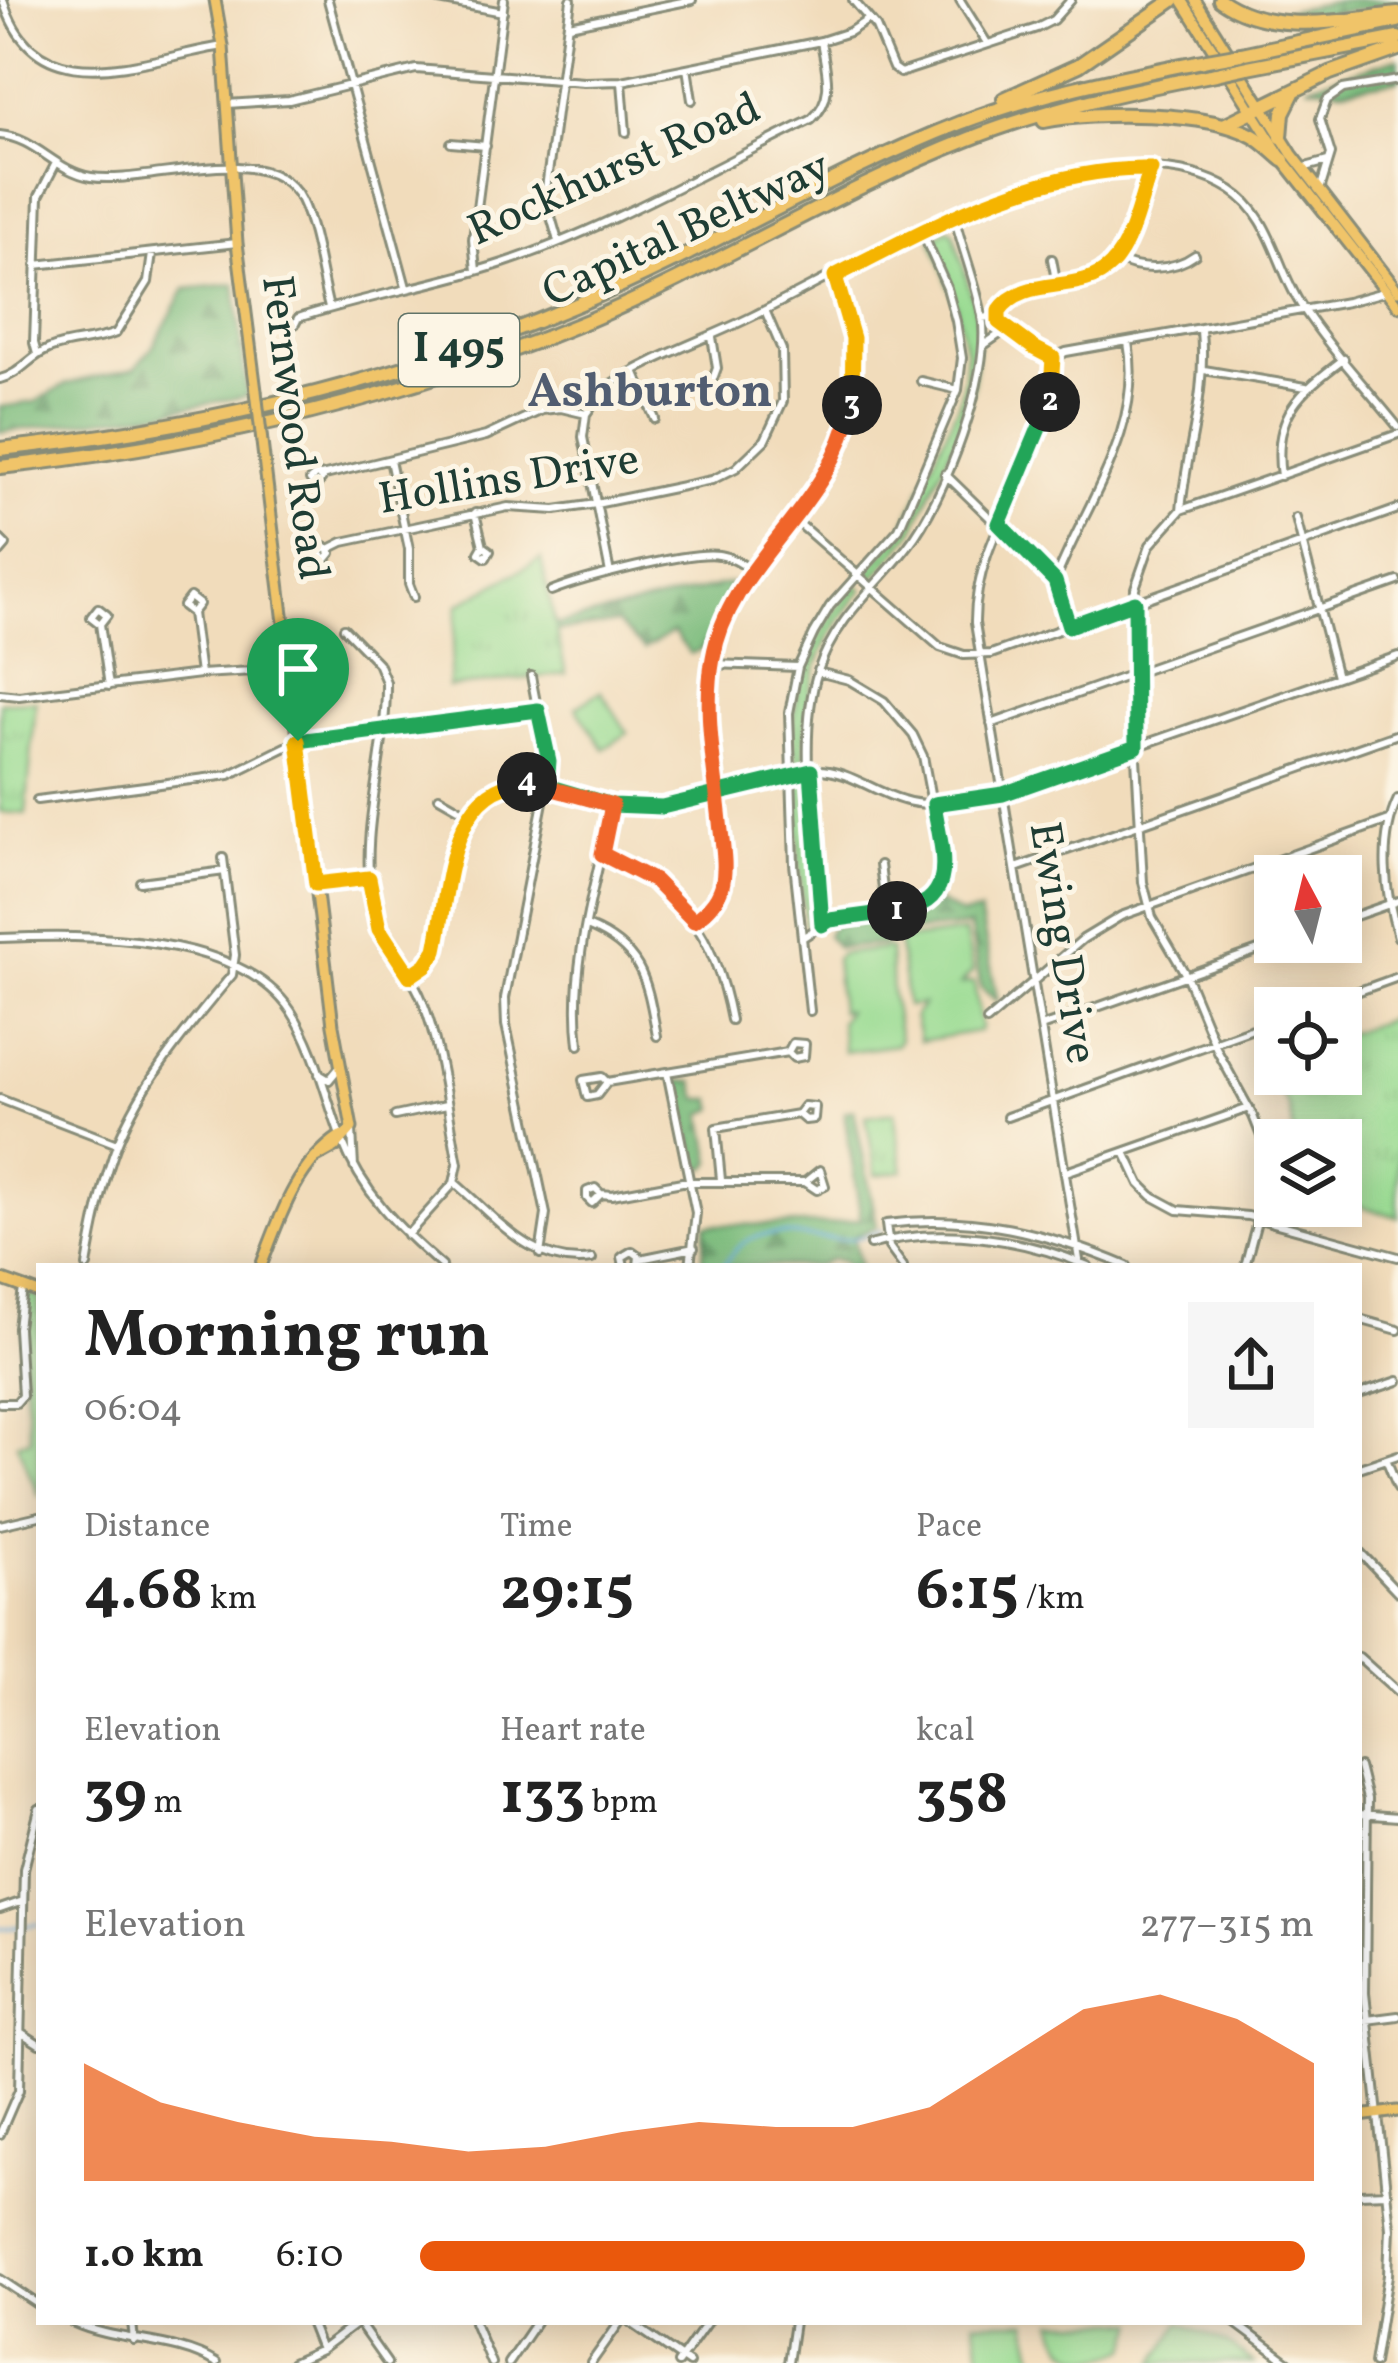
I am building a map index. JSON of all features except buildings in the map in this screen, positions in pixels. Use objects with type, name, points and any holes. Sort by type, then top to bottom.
[{"type":"highway","points":[[887,155],[1069,71],[1157,6],[1173,0]]},
{"type":"highway","points":[[1220,0],[1249,16],[1281,22],[1398,17]]},
{"type":"highway","name":"Capital Beltway","points":[[0,449],[224,415],[422,363],[585,302],[960,123],[1041,96],[1398,17]]},
{"type":"highway","name":"Capital Beltway","points":[[0,467],[185,442],[428,380],[641,298],[966,141],[1065,107],[1398,38]]},
{"type":"highway","points":[[1219,126],[1297,88],[1398,49]]},
{"type":"highway","points":[[1281,137],[1283,113],[1297,88]]},
{"type":"highway","points":[[966,141],[1037,122],[1099,114],[1152,115],[1257,137],[1282,160]]},
{"type":"main road","name":"Fernwood Road","points":[[215,0],[223,46],[237,243],[316,884],[352,1128]]},
{"type":"main road","points":[[1182,0],[1256,110],[1393,289],[1398,306]]},
{"type":"main road","points":[[1195,0],[1282,160],[1393,289]]},
{"type":"main road","name":"Fernwood Road","points":[[341,1138],[346,1125],[343,1078]]},
{"type":"main road","points":[[262,1263],[295,1185],[315,1158],[352,1128]]},
{"type":"main road","points":[[0,1279],[36,1292]]},
{"type":"main road","points":[[1362,2116],[1398,2111]]},
{"type":"street","points":[[3,0],[30,45],[67,67],[112,71],[223,46]]},
{"type":"street","points":[[328,0],[406,287]]},
{"type":"street","points":[[439,0],[503,12]]},
{"type":"street","points":[[476,271],[473,239],[504,0]]},
{"type":"street","points":[[558,241],[545,196],[571,0]]},
{"type":"street","points":[[568,25],[692,0]]},
{"type":"street","points":[[853,0],[885,45],[893,68],[909,73],[1037,28],[1053,20],[1071,0]]},
{"type":"street","points":[[960,0],[987,43]]},
{"type":"street","points":[[227,104],[290,100],[416,69],[622,81],[821,41],[869,19]]},
{"type":"street","name":"Rockhurst Road","points":[[295,324],[298,318],[329,308],[476,271],[558,241],[811,120],[823,110],[829,89],[821,41]]},
{"type":"street","points":[[687,68],[692,100]]},
{"type":"street","points":[[1320,191],[1331,159],[1321,119],[1328,100],[1343,89],[1398,80]]},
{"type":"street","points":[[622,81],[626,132]]},
{"type":"street","points":[[0,135],[29,142],[76,173],[103,178],[232,168],[269,170],[298,195],[329,308]]},
{"type":"street","points":[[451,143],[486,146]]},
{"type":"street","points":[[1303,168],[1331,159]]},
{"type":"street","points":[[38,354],[34,343],[39,196],[56,164]]},
{"type":"street","points":[[997,316],[1016,294],[1091,278],[1116,259],[1151,169]]},
{"type":"street","points":[[610,573],[583,437],[586,415],[604,388],[922,232],[1062,178],[1106,170],[1151,169],[1204,178],[1248,203],[1262,220],[1280,271],[1304,310],[1398,430],[1181,510]]},
{"type":"street","points":[[822,925],[810,702],[833,633],[917,534],[972,412],[982,319],[955,218]]},
{"type":"street","points":[[810,1011],[794,864],[789,713],[798,667],[830,606],[899,529],[958,390],[962,358],[956,321],[922,232]]},
{"type":"street","points":[[36,265],[237,243]]},
{"type":"street","points":[[0,379],[56,346],[101,340],[116,333],[148,283],[152,254]]},
{"type":"street","points":[[1116,259],[1148,268],[1185,262],[1195,255]]},
{"type":"street","points":[[1052,259],[1057,285]]},
{"type":"street","points":[[694,921],[714,903],[723,882],[709,700],[712,664],[727,613],[834,459],[853,396],[853,338],[835,276]]},
{"type":"street","points":[[997,316],[1053,358],[1379,296],[1393,289]]},
{"type":"street","name":"Hollins Drive","points":[[329,549],[508,507],[555,510],[712,480],[754,454],[776,421],[784,388],[782,350],[765,310]]},
{"type":"street","points":[[982,319],[997,316]]},
{"type":"street","points":[[982,348],[1008,328]]},
{"type":"street","points":[[1201,328],[1204,370],[1181,510],[1143,558],[1135,602],[1139,825],[1148,905],[1254,1119]]},
{"type":"street","points":[[710,387],[717,368],[712,337]]},
{"type":"street","points":[[1055,581],[1121,436],[1130,383],[1128,341]]},
{"type":"street","name":"Ewing Drive","points":[[1053,358],[1046,419],[999,524],[975,598],[980,655],[1081,1263]]},
{"type":"street","points":[[1280,476],[1280,433],[1287,412],[1306,388],[1344,358]]},
{"type":"street","points":[[1204,370],[1306,388]]},
{"type":"street","points":[[635,372],[655,419]]},
{"type":"street","points":[[921,381],[958,390]]},
{"type":"street","points":[[321,476],[486,436],[542,410],[561,408],[586,415]]},
{"type":"street","points":[[390,460],[409,549],[413,597]]},
{"type":"street","points":[[945,474],[1055,581],[1069,626]]},
{"type":"street","points":[[795,520],[940,646],[964,656],[1069,626],[1398,509]]},
{"type":"street","points":[[476,513],[483,546]]},
{"type":"street","points":[[1296,518],[1337,676]]},
{"type":"street","points":[[0,539],[6,545],[0,552]]},
{"type":"street","points":[[550,591],[610,573],[715,553],[753,572]]},
{"type":"street","points":[[992,724],[1398,581]]},
{"type":"street","points":[[192,613],[200,674]]},
{"type":"street","points":[[100,624],[109,686]]},
{"type":"street","points":[[344,628],[382,670],[387,689],[369,822],[369,878],[379,929],[410,976],[425,1010],[458,1164],[454,1183],[407,1235]]},
{"type":"street","points":[[410,976],[436,950],[467,813],[502,785],[523,782],[612,805],[662,807],[811,771],[845,775],[903,800],[934,804],[1003,794],[1398,656]]},
{"type":"street","points":[[712,664],[798,667]]},
{"type":"street","points":[[0,694],[19,696],[200,674],[289,669]]},
{"type":"street","points":[[802,938],[830,920],[921,906],[938,890],[944,867],[923,756],[892,708],[865,688],[818,671]]},
{"type":"street","points":[[531,676],[549,761],[547,786],[505,998],[506,1025],[546,1214],[540,1254]]},
{"type":"street","points":[[37,800],[229,775],[298,741],[538,710]]},
{"type":"street","points":[[1015,868],[1398,734]]},
{"type":"street","points":[[439,797],[467,813]]},
{"type":"street","points":[[1398,799],[1389,820],[1386,862],[1398,937]]},
{"type":"street","points":[[579,1045],[575,994],[612,805]]},
{"type":"street","points":[[987,1022],[1099,928],[1148,905],[1389,820]]},
{"type":"street","points":[[602,854],[655,881],[694,921],[717,964],[731,1020]]},
{"type":"street","points":[[88,1263],[117,1144],[153,1078],[232,975],[235,964],[223,858]]},
{"type":"street","points":[[880,865],[886,913]]},
{"type":"street","points":[[140,882],[225,872]]},
{"type":"street","points":[[316,884],[369,878]]},
{"type":"street","points":[[1362,914],[1394,903]]},
{"type":"street","points":[[587,926],[616,940],[638,963],[648,986],[657,1036]]},
{"type":"street","points":[[0,938],[74,936],[132,941],[235,964],[261,979],[296,1019],[354,1167],[378,1204],[439,1263]]},
{"type":"street","points":[[1041,1027],[1254,951]]},
{"type":"street","points":[[1362,990],[1398,977]]},
{"type":"street","points":[[1007,1117],[1254,1029]]},
{"type":"street","points":[[608,1082],[788,1052]]},
{"type":"street","points":[[319,1073],[329,1080],[340,1065]]},
{"type":"street","points":[[667,1072],[696,1213],[691,1263]]},
{"type":"street","points":[[0,1099],[117,1144]]},
{"type":"street","points":[[395,1115],[446,1105]]},
{"type":"street","points":[[1065,1172],[1249,1108]]},
{"type":"street","points":[[721,1180],[716,1129],[798,1114]]},
{"type":"street","points":[[352,1128],[354,1167]]},
{"type":"street","points":[[1125,1152],[1140,1184],[1163,1203],[1189,1212],[1254,1218]]},
{"type":"street","points":[[601,1194],[721,1180],[805,1182]]},
{"type":"street","points":[[454,1183],[540,1254],[562,1261],[592,1259]]},
{"type":"street","points":[[901,1263],[887,1240],[886,1224],[940,1220],[994,1224],[1076,1244],[1120,1263]]},
{"type":"street","points":[[994,1224],[1006,1243]]},
{"type":"street","points":[[1246,1263],[1256,1227]]},
{"type":"street","points":[[1291,1227],[1398,1257]]},
{"type":"street","points":[[870,1245],[950,1236],[1006,1243],[1075,1263]]},
{"type":"street","points":[[639,1262],[694,1247]]},
{"type":"street","points":[[0,1403],[20,1400],[18,1328],[23,1288]]},
{"type":"street","points":[[1362,1320],[1398,1330]]},
{"type":"street","points":[[1362,1393],[1398,1381]]},
{"type":"street","points":[[1362,1467],[1398,1455]]},
{"type":"street","points":[[1386,1459],[1398,1488]]},
{"type":"street","points":[[0,1525],[36,1517]]},
{"type":"street","points":[[1362,1554],[1398,1592]]},
{"type":"street","points":[[1362,1660],[1398,1692]]},
{"type":"street","points":[[1375,2363],[1388,2276],[1388,2193],[1363,2021],[1363,1815],[1398,1817]]},
{"type":"street","points":[[0,2134],[19,2090],[23,1901],[36,1820]]},
{"type":"street","points":[[0,1909],[23,1901]]},
{"type":"street","points":[[1363,2021],[1398,2016]]},
{"type":"street","points":[[22,2033],[36,2042]]},
{"type":"street","points":[[1362,2194],[1388,2193]]},
{"type":"street","points":[[0,2279],[36,2303]]},
{"type":"street","points":[[83,2325],[199,2354],[216,2363]]},
{"type":"street","points":[[132,2325],[134,2341]]},
{"type":"street","points":[[311,2325],[321,2350]]},
{"type":"street","points":[[292,2363],[321,2350],[354,2325]]},
{"type":"street","points":[[360,2325],[387,2363]]},
{"type":"street","points":[[475,2325],[490,2363]]},
{"type":"street","points":[[508,2363],[534,2325]]},
{"type":"street","points":[[592,2363],[618,2325]]},
{"type":"street","points":[[634,2325],[683,2361],[705,2325]]},
{"type":"street","points":[[788,2363],[794,2325]]},
{"type":"street","points":[[1238,2325],[1289,2363]]},
{"type":"green space","points":[[1345,0],[1398,0],[1398,5],[1307,16],[1262,15]]},
{"type":"green space","points":[[1398,58],[1398,80],[1343,89],[1306,86]]},
{"type":"green space","points":[[947,229],[953,231],[976,311],[979,334],[973,389],[912,533],[873,579],[867,572],[901,533],[959,403],[966,353],[956,306],[932,240]]},
{"type":"green space","points":[[235,284],[247,396],[0,432],[0,407],[35,402],[67,384],[135,368],[152,348],[185,289]]},
{"type":"green space","points":[[541,559],[566,674],[448,687],[458,605]]},
{"type":"green space","points":[[731,583],[706,647],[690,654],[673,632],[644,649],[617,623],[556,631],[555,625]]},
{"type":"green space","points":[[856,584],[862,590],[834,629],[816,669],[806,713],[805,760],[796,761],[795,712],[806,666],[827,623]]},
{"type":"green space","points":[[601,691],[628,733],[604,749],[576,707]]},
{"type":"green space","points":[[36,701],[26,814],[0,812],[0,702]]},
{"type":"green space","points":[[806,781],[816,914],[809,929],[799,861],[798,782]]},
{"type":"green space","points":[[939,902],[961,915],[980,912],[998,1002],[981,988],[970,926],[895,933],[884,944],[838,948],[827,935],[832,926],[918,914]]},
{"type":"green space","points":[[965,932],[973,971],[961,984],[974,982],[981,1027],[920,1041],[914,1016],[923,1004],[907,1006],[899,945],[902,940]]},
{"type":"green space","points":[[890,948],[900,1039],[896,1045],[844,1052],[840,1022],[847,1011],[840,1011],[835,959],[840,954]]},
{"type":"green space","points":[[1398,1016],[1398,1217],[1362,1207],[1362,1119],[1291,1119],[1282,1095],[1362,1095],[1362,1029]]},
{"type":"green space","points":[[679,1081],[694,1082],[698,1099],[712,1099],[715,1109],[703,1114],[712,1162],[706,1169],[696,1164]]},
{"type":"green space","points":[[854,1110],[877,1226],[853,1237],[859,1263],[831,1259],[823,1263],[702,1263],[706,1225],[831,1224],[861,1219],[844,1112]]},
{"type":"green space","points":[[894,1112],[903,1171],[876,1175],[866,1116]]},
{"type":"green space","points":[[27,1293],[36,1296],[36,1490],[17,1443],[30,1439],[22,1350]]},
{"type":"green space","points":[[975,2325],[1028,2325],[1036,2363],[983,2363]]},
{"type":"green space","points":[[1056,2325],[1136,2325],[1129,2348],[1105,2356],[1073,2352]]},
{"type":"green space","points":[[1178,2325],[1187,2325],[1228,2344],[1254,2363],[1155,2363]]},
{"type":"waterway","points":[[726,1263],[738,1247],[755,1237],[837,1239],[882,1230]]},
{"type":"waterway","points":[[0,1929],[36,1924]]},
{"type":"district","name":"Ashburton","points":[[650,393]]},
{"type":"route","points":[[298,741],[316,884],[369,878],[379,929],[410,976],[436,950],[467,813],[502,785],[537,784],[612,805],[602,854],[655,881],[694,921],[714,903],[723,882],[724,869],[717,794],[709,700],[720,630],[753,572],[821,483],[847,426],[855,370],[853,338],[835,276],[1001,198],[1086,172],[1151,169],[1124,245],[1111,265],[1091,278],[1016,294],[997,316],[999,322],[1053,358],[1054,371],[1046,419],[999,524],[1055,581],[1069,626],[1135,602],[1136,747],[1003,794],[934,804],[944,877],[932,898],[921,906],[822,925],[811,771],[792,773],[717,794],[687,803],[635,808],[547,786],[549,761],[538,710],[298,741]]}]
